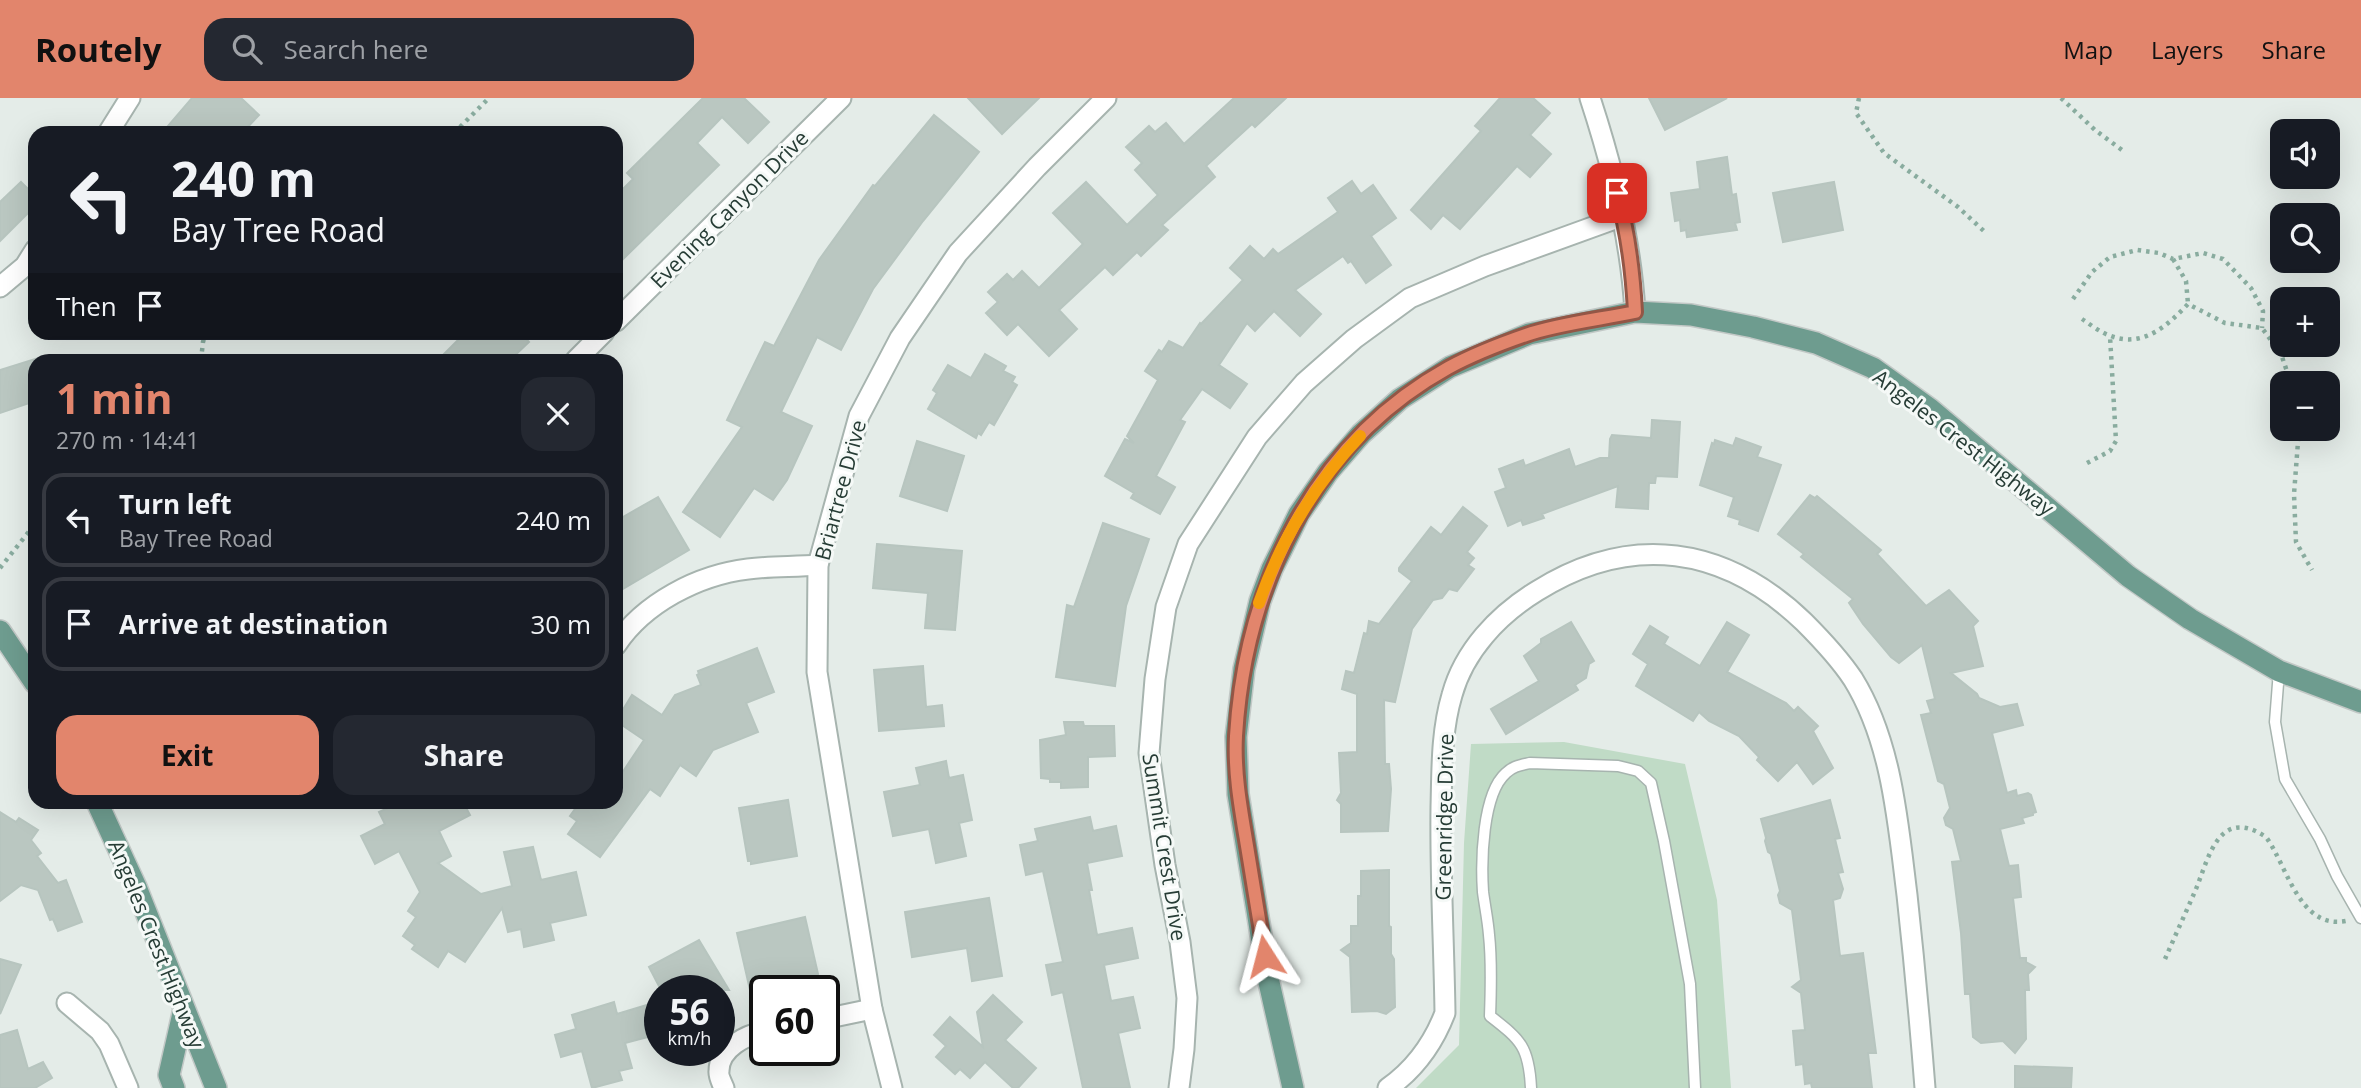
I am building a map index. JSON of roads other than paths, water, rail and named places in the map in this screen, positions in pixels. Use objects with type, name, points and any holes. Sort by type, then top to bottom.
[{"type":"main road","name":"Angeles Crest Highway","points":[[1293,1088],[1268,978],[1238,794],[1236,749],[1240,704],[1251,634],[1260,601],[1272,569],[1299,514],[1344,453],[1381,417],[1423,383],[1450,367],[1529,334],[1635,312],[1691,314],[1816,343],[1873,368],[1930,409],[2128,576],[2190,619],[2279,671],[2361,702]]},
{"type":"main road","points":[[0,631],[28,672]]},
{"type":"main road","name":"Angeles Crest Highway","points":[[100,809],[136,887],[216,1088]]},
{"type":"main road","points":[[174,1088],[169,1075],[184,1009]]},
{"type":"street","points":[[112,126],[130,98]]},
{"type":"street","name":"Evening Canyon Drive","points":[[623,314],[841,98]]},
{"type":"street","name":"Briartree Drive","points":[[892,1088],[872,1009],[817,672],[818,565],[859,416],[900,338],[958,253],[1037,167],[1106,98]]},
{"type":"street","points":[[1590,98],[1623,216],[1633,272],[1635,312]]},
{"type":"street","name":"Summit Crest Drive","points":[[1179,1088],[1187,998],[1180,942],[1164,865],[1149,753],[1155,679],[1166,607],[1188,544],[1257,437],[1304,383],[1354,338],[1410,298],[1485,266],[1623,216]]},
{"type":"street","points":[[0,287],[28,261]]},
{"type":"street","points":[[582,354],[596,340]]},
{"type":"street","name":"Greenridge Drive","points":[[1388,1088],[1415,1065],[1438,1031],[1445,1013],[1441,849],[1442,747],[1451,696],[1461,672],[1477,645],[1499,620],[1522,600],[1557,578],[1597,564],[1645,554],[1684,557],[1721,565],[1753,581],[1783,602],[1816,634],[1853,679],[1874,722],[1888,768],[1904,873],[1925,1088]]},
{"type":"street","points":[[623,634],[656,604],[699,580],[747,569],[818,565]]},
{"type":"street","points":[[67,1003],[100,1031],[109,1044],[128,1088]]},
{"type":"street","points":[[840,1016],[872,1009]]},
{"type":"street","points":[[724,1088],[719,1071],[725,1051],[749,1035]]},
{"type":"lane","points":[[2279,671],[2275,722],[2285,779],[2361,917]]},
{"type":"lane","points":[[1531,1088],[1525,1049],[1513,1034],[1490,1016],[1491,962],[1483,890],[1484,841],[1494,789],[1505,774],[1517,766],[1530,763],[1618,766],[1638,771],[1651,783],[1690,985],[1695,1088]]}]
